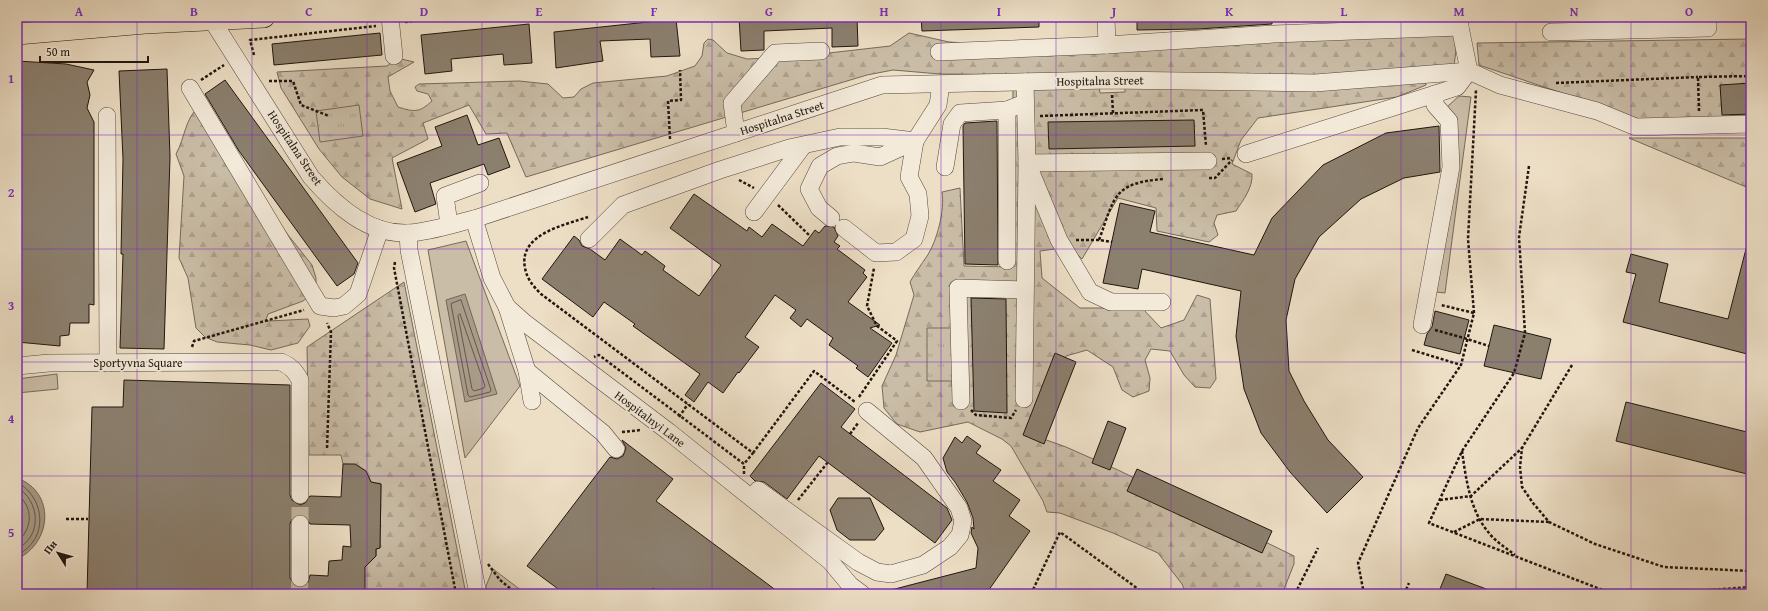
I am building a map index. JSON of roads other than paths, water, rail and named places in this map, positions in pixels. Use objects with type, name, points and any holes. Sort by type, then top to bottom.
[{"type":"main road","points":[[17,34],[152,20],[212,20],[264,17]]},
{"type":"street","points":[[1106,17],[1107,45]]},
{"type":"street","points":[[1550,32],[1708,28],[1708,17]]},
{"type":"street","name":"Hospitalna Street","points":[[212,20],[311,177],[344,210],[380,229],[408,233],[474,219],[882,85],[1122,80],[1315,83],[1469,71]]},
{"type":"street","points":[[390,21],[394,56]]},
{"type":"street","points":[[939,52],[1107,45],[1460,22],[1469,71],[1457,87],[1241,155]]},
{"type":"street","points":[[736,133],[732,103],[775,53],[821,51]]},
{"type":"street","points":[[1469,71],[1500,85],[1597,111],[1636,127],[1751,124]]},
{"type":"street","points":[[1024,399],[1027,163],[1025,82]]},
{"type":"street","points":[[844,228],[876,252],[896,252],[914,238],[920,216],[918,194],[909,177],[915,141],[938,105],[941,84]]},
{"type":"street","points":[[190,88],[320,306],[334,308],[344,306],[358,294],[380,229]]},
{"type":"street","points":[[1422,325],[1452,167],[1449,121],[1435,105],[1434,94]]},
{"type":"street","points":[[1006,110],[1007,261]]},
{"type":"street","points":[[945,168],[952,124],[960,113],[1025,110]]},
{"type":"street","points":[[107,116],[108,363]]},
{"type":"street","points":[[589,239],[623,205],[720,170],[840,137],[882,137],[915,141]]},
{"type":"street","points":[[831,218],[819,208],[809,189],[820,166],[837,156],[854,153],[880,157],[915,141]]},
{"type":"street","points":[[754,212],[803,146]]},
{"type":"street","points":[[1027,163],[1208,170]]},
{"type":"street","points":[[1027,163],[1059,240],[1090,292],[1110,302],[1162,302]]},
{"type":"street","points":[[449,224],[445,196],[480,183]]},
{"type":"street","name":"Hospitalnyi Lane","points":[[474,219],[492,278],[507,307],[735,484],[830,562],[850,585],[862,594]]},
{"type":"street","points":[[408,233],[408,250],[478,594]]},
{"type":"street","points":[[961,401],[958,288],[1025,290]]},
{"type":"street","points":[[507,307],[527,371],[532,401]]},
{"type":"street","name":"Sportyvna Square","points":[[17,366],[49,363],[260,362],[281,362],[288,365],[295,370],[300,380],[300,495]]},
{"type":"street","points":[[527,371],[603,433],[616,449]]},
{"type":"street","points":[[735,484],[744,480],[858,562],[877,572],[891,574],[923,565],[933,559],[950,547],[960,535],[963,521],[959,508],[924,458],[861,406]]},
{"type":"street","points":[[300,524],[300,578]]},
{"type":"water","points":[[465,294],[497,394],[465,402],[446,300]]},
{"type":"water","points":[[17,478],[30,485],[38,494],[43,506],[45,518],[43,530],[37,542],[29,552],[17,559]]},
{"type":"tunnel","points":[[300,495],[300,524]]},
{"type":"tunnel","points":[[299,594],[300,578]]}]
